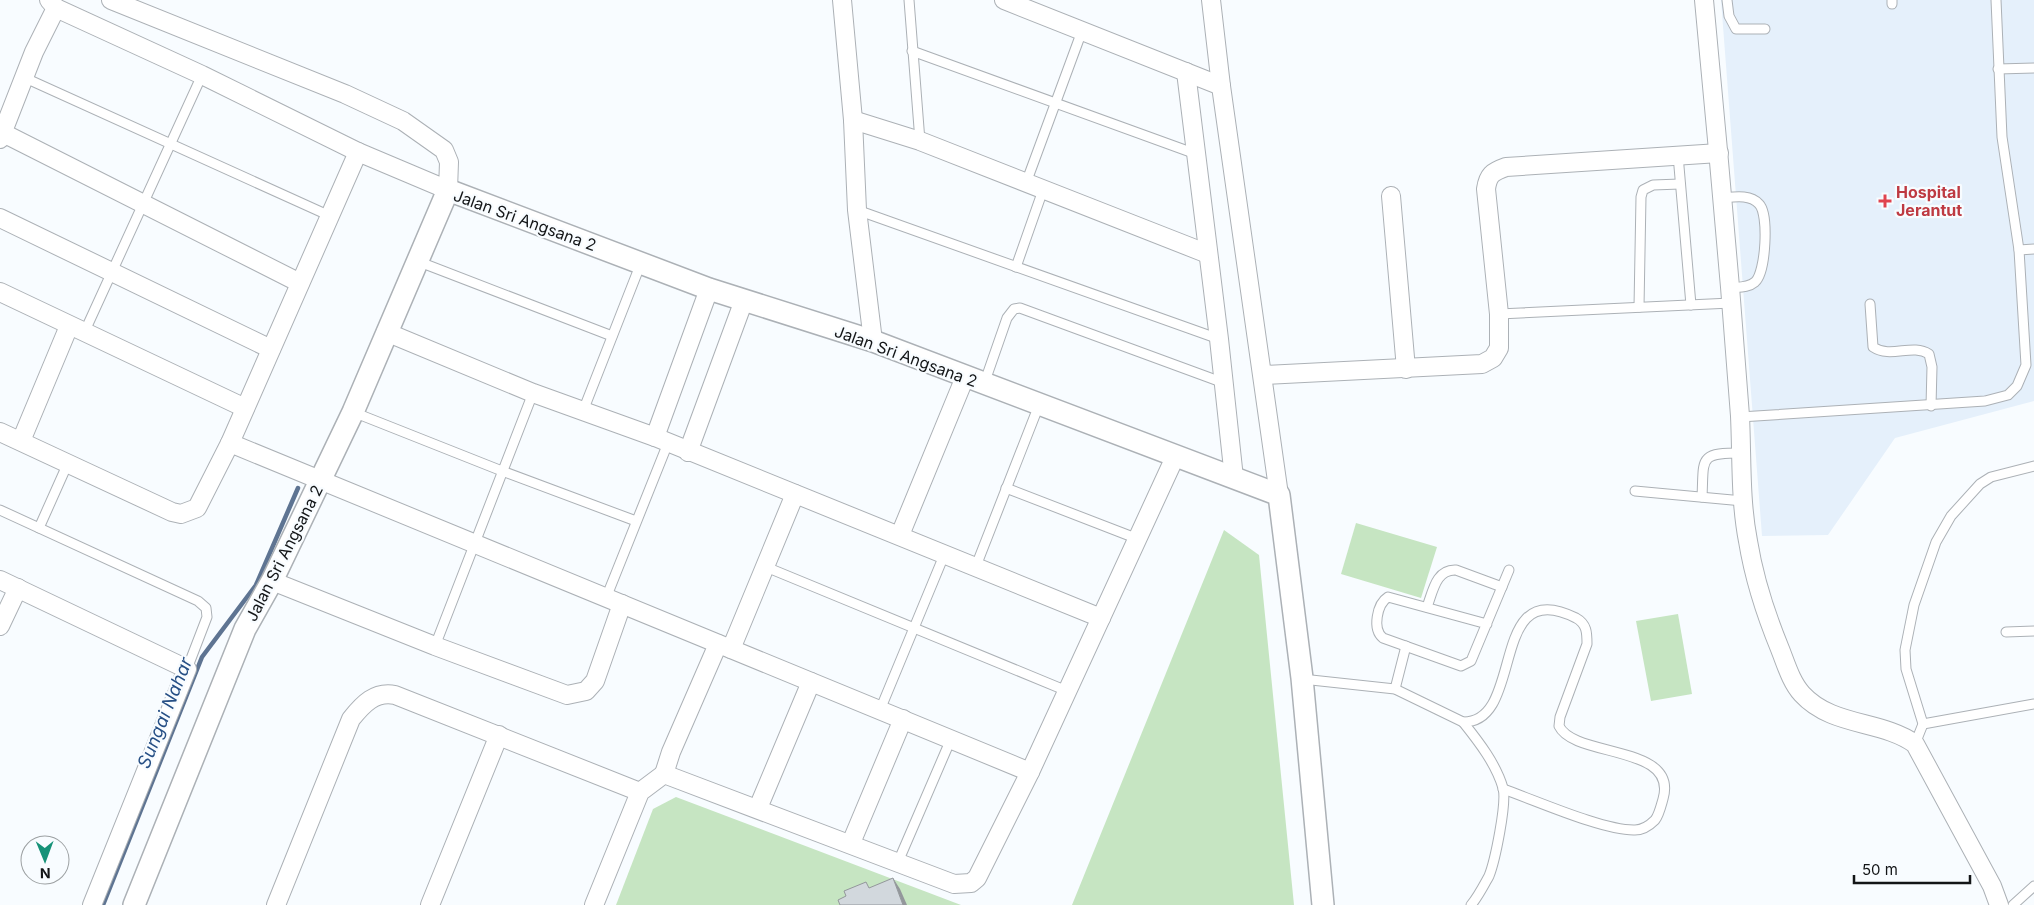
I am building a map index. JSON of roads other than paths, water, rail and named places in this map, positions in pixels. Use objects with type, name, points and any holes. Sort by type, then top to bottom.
[{"type":"street","points":[[111,0],[345,94],[403,121],[444,150],[448,162],[448,190],[358,152],[52,4],[1,136],[143,204],[300,283]]},
{"type":"street","points":[[842,0],[853,120],[857,210],[873,342]]},
{"type":"street","points":[[1004,0],[1221,86]]},
{"type":"street","points":[[1211,0],[1221,86],[1263,375],[1302,678],[1323,905]]},
{"type":"street","points":[[1704,0],[1719,153],[1740,417],[1743,501],[1747,540],[1760,593],[1788,670],[1802,694],[1815,705],[1832,714],[1857,724],[1904,736],[1915,744],[1992,886],[1999,905]]},
{"type":"street","points":[[1186,72],[1220,339],[1234,478]]},
{"type":"street","points":[[853,120],[920,141],[1208,254]]},
{"type":"street","points":[[0,432],[172,512],[181,514],[197,508],[230,444],[358,152]]},
{"type":"street","points":[[1263,375],[1482,364],[1493,358],[1499,348],[1499,314],[1486,190],[1488,178],[1493,172],[1506,168],[1719,153]]},
{"type":"street","name":"Jalan Sri Angsana 2","points":[[136,904],[245,629],[272,581],[353,412],[448,190],[709,289],[873,342],[1279,495]]},
{"type":"street","points":[[1391,196],[1406,369]]},
{"type":"street","points":[[0,218],[271,349]]},
{"type":"street","points":[[662,440],[709,289]]},
{"type":"street","points":[[0,292],[245,408]]},
{"type":"street","points":[[688,452],[744,300]]},
{"type":"street","points":[[21,441],[77,329]]},
{"type":"street","points":[[386,332],[533,393],[662,440],[688,452],[900,535],[1101,618]]},
{"type":"street","points":[[900,535],[975,380]]},
{"type":"street","points":[[230,444],[1030,772]]},
{"type":"street","points":[[664,774],[851,843],[954,884],[971,883],[977,878],[1030,772],[1175,457]]},
{"type":"street","points":[[594,905],[640,792],[664,774],[671,752],[766,567],[795,494]]},
{"type":"street","points":[[0,580],[187,668],[92,905]]},
{"type":"street","points":[[272,581],[435,646],[567,695],[586,691],[595,681],[622,604]]},
{"type":"street","points":[[0,626],[18,588]]},
{"type":"street","points":[[758,808],[811,682]]},
{"type":"street","points":[[276,905],[351,718],[364,704],[386,693],[499,735],[640,792]]},
{"type":"street","points":[[851,843],[903,720]]},
{"type":"street","points":[[430,905],[499,735]]},
{"type":"lane","points":[[909,0],[920,141]]},
{"type":"lane","points":[[1727,0],[1729,16],[1736,29],[1766,29]]},
{"type":"lane","points":[[1740,417],[1931,406],[1995,399],[2008,395],[2018,386],[2026,365],[2024,314],[2019,250],[2002,137],[1996,0]]},
{"type":"lane","points":[[1026,182],[1082,31]]},
{"type":"lane","points":[[912,52],[1196,154]]},
{"type":"lane","points":[[1998,69],[2034,68]]},
{"type":"lane","points":[[77,329],[112,272],[202,75]]},
{"type":"lane","points":[[23,77],[330,216]]},
{"type":"lane","points":[[1678,155],[1691,305]]},
{"type":"lane","points":[[1639,307],[1641,197],[1643,190],[1653,185],[1680,184]]},
{"type":"lane","points":[[1016,266],[1043,190]]},
{"type":"lane","points":[[1499,314],[1691,305],[1730,295],[1748,286],[1759,277],[1763,266],[1765,246],[1762,209],[1759,204],[1750,198],[1722,198]]},
{"type":"lane","points":[[857,210],[1220,339]]},
{"type":"lane","points":[[2019,250],[2034,249]]},
{"type":"lane","points":[[417,261],[612,336]]},
{"type":"lane","points":[[583,411],[641,263]]},
{"type":"lane","points":[[1870,304],[1873,348],[1886,353],[1919,350],[1929,354],[1932,367],[1931,406]]},
{"type":"lane","points":[[975,380],[1007,318],[1014,309],[1020,308],[1224,383]]},
{"type":"lane","points":[[2024,314],[2034,313]]},
{"type":"lane","points":[[435,646],[473,543],[533,393]]},
{"type":"lane","points":[[976,566],[1039,405]]},
{"type":"lane","points":[[353,412],[502,472],[636,521]]},
{"type":"lane","points":[[606,598],[636,521],[662,440]]},
{"type":"lane","points":[[1702,497],[1704,464],[1707,458],[1711,454],[1718,453],[1741,454]]},
{"type":"lane","points":[[39,528],[68,462]]},
{"type":"lane","points":[[1915,744],[1923,724],[1906,669],[1905,650],[1914,605],[1936,542],[1951,516],[1980,484],[1990,477],[2034,466]]},
{"type":"lane","points":[[1006,488],[1138,539]]},
{"type":"lane","points":[[1635,491],[1743,501]]},
{"type":"lane","points":[[0,510],[198,601],[206,608],[206,617],[187,668]]},
{"type":"lane","points":[[880,710],[945,554]]},
{"type":"lane","points":[[766,567],[1067,691]]},
{"type":"lane","points":[[1427,607],[1439,576],[1450,570],[1456,570],[1502,587]]},
{"type":"lane","points":[[1487,624],[1388,597],[1383,601],[1376,625],[1377,631],[1383,638],[1461,666],[1465,665],[1471,661],[1487,624],[1509,570]]},
{"type":"lane","points":[[1302,678],[1396,689],[1463,722],[1471,722],[1486,714],[1496,693],[1523,621],[1533,612],[1543,608],[1561,612],[1578,619],[1588,633],[1587,644],[1560,717],[1559,726],[1562,733],[1655,768],[1664,779],[1665,791],[1656,819],[1645,828],[1634,830],[1597,822],[1503,789]]},
{"type":"lane","points":[[2006,632],[2034,631]]},
{"type":"lane","points":[[1396,689],[1406,646]]},
{"type":"lane","points":[[1923,724],[2034,704]]},
{"type":"lane","points":[[1463,722],[1486,753],[1503,789],[1504,808],[1490,874],[1471,905]]},
{"type":"lane","points":[[898,862],[951,739]]},
{"type":"lane","points":[[2013,905],[2034,886]]},
{"type":"waterway","name":"Sungai Nahar","points":[[103,905],[202,657],[256,585],[298,488]]},
{"type":"place","name":"Hospital Jerantut","points":[[1885,201]]}]
